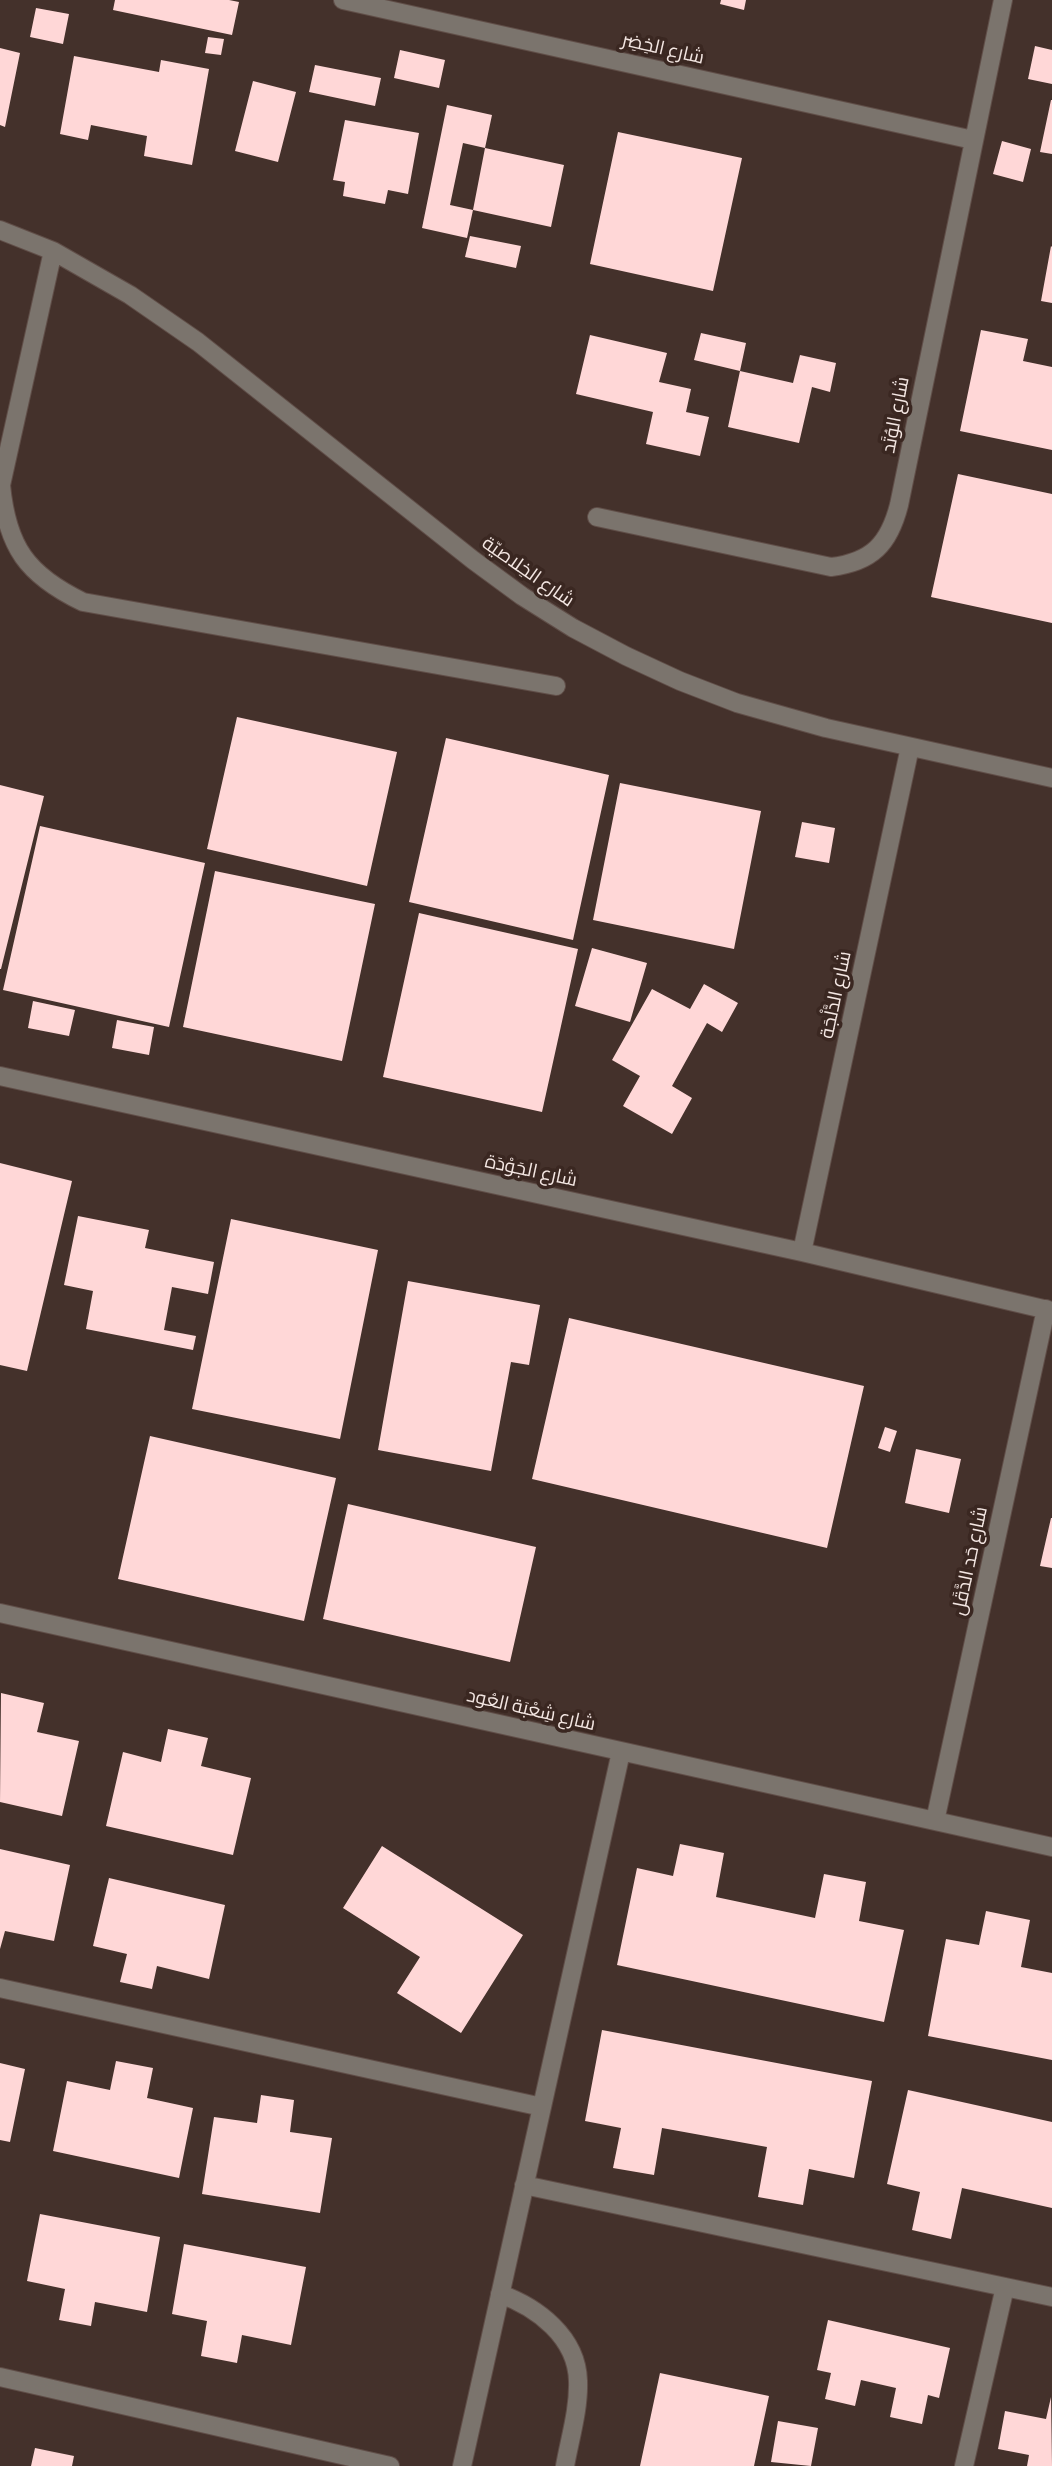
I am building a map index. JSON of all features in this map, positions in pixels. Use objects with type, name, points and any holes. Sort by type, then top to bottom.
[{"type":"street","name":"شارع الخِضِر","points":[[343,0],[973,140]]},
{"type":"street","name":"شارع الوُتَد","points":[[597,517],[831,567],[851,564],[869,556],[884,542],[894,525],[899,505],[1003,0]]},
{"type":"street","name":"شارع الخِلاصيّة","points":[[0,230],[53,251],[130,295],[198,342],[473,560],[522,596],[573,628],[669,676],[737,703],[826,728],[1052,778]]},
{"type":"street","points":[[53,251],[1,485],[4,515],[15,544],[32,569],[55,589],[83,602],[556,686]]},
{"type":"street","name":"شارع الدَّلْجَة","points":[[802,1252],[910,747]]},
{"type":"street","name":"شارع الجَوْدَة","points":[[0,1076],[802,1252],[1049,1310]]},
{"type":"street","name":"شارع حَد الدَّقَل","points":[[935,1821],[1049,1310]]},
{"type":"street","name":"شارع شِعْبَة العُود","points":[[0,1613],[1052,1847]]},
{"type":"street","points":[[462,2466],[621,1752]]},
{"type":"street","points":[[0,1988],[542,2108]]},
{"type":"street","points":[[524,2185],[1052,2297]]},
{"type":"street","points":[[964,2466],[1005,2287]]},
{"type":"street","points":[[500,2294],[523,2302],[543,2316],[560,2333],[572,2354],[578,2377],[578,2398],[565,2466]]},
{"type":"street","points":[[0,2377],[390,2466]]},
{"type":"building","points":[[115,0],[239,2],[232,35],[113,10]]},
{"type":"building","points":[[721,0],[746,0],[744,10],[720,4]]},
{"type":"building","points":[[36,8],[69,14],[63,44],[30,37]]},
{"type":"building","points":[[208,37],[224,39],[221,55],[205,53]]},
{"type":"building","points":[[1035,46],[1052,50],[1052,84],[1028,79]]},
{"type":"building","points":[[0,48],[20,53],[5,127],[0,125]]},
{"type":"building","points":[[400,50],[445,60],[439,88],[394,78]]},
{"type":"building","points":[[74,56],[159,72],[161,60],[209,69],[192,165],[144,156],[147,136],[91,125],[88,140],[60,134]]},
{"type":"building","points":[[315,65],[381,78],[375,106],[309,92]]},
{"type":"building","points":[[253,81],[296,92],[278,162],[235,151]]},
{"type":"building","points":[[1052,100],[1052,154],[1040,152]]},
{"type":"building","points":[[447,105],[492,115],[485,148],[463,143],[450,205],[473,210],[467,238],[422,228]]},
{"type":"building","points":[[345,120],[419,133],[408,194],[388,190],[385,204],[343,196],[345,182],[333,180]]},
{"type":"building","points":[[618,132],[742,158],[713,291],[590,264]]},
{"type":"building","points":[[1002,141],[1031,149],[1023,182],[993,174]]},
{"type":"building","points":[[485,148],[564,165],[551,227],[473,210]]},
{"type":"building","points":[[470,236],[521,246],[516,268],[465,257]]},
{"type":"building","points":[[1052,247],[1052,303],[1041,301]]},
{"type":"building","points":[[981,330],[1028,339],[1023,361],[1052,367],[1052,450],[960,431]]},
{"type":"building","points":[[701,333],[746,343],[740,371],[694,360]]},
{"type":"building","points":[[590,335],[667,353],[659,382],[691,389],[686,412],[709,417],[700,456],[646,444],[653,412],[576,394]]},
{"type":"building","points":[[800,355],[836,363],[830,392],[812,387],[799,443],[728,427],[740,371],[793,383]]},
{"type":"building","points":[[958,474],[1052,494],[1052,623],[931,597]]},
{"type":"building","points":[[237,717],[397,752],[367,886],[207,849]]},
{"type":"building","points":[[446,738],[609,775],[573,940],[409,902]]},
{"type":"building","points":[[620,783],[761,811],[734,949],[593,920]]},
{"type":"building","points":[[0,785],[44,796],[1,969],[0,969]]},
{"type":"building","points":[[802,822],[835,828],[829,863],[795,857]]},
{"type":"building","points":[[40,826],[205,863],[169,1027],[3,990]]},
{"type":"building","points":[[215,871],[375,904],[342,1061],[183,1027]]},
{"type":"building","points":[[419,913],[578,949],[542,1112],[383,1077]]},
{"type":"building","points":[[592,948],[647,963],[630,1022],[575,1006]]},
{"type":"building","points":[[704,984],[738,1003],[722,1032],[707,1023],[672,1086],[692,1098],[672,1134],[623,1106],[640,1076],[612,1060],[652,989],[690,1009]]},
{"type":"building","points":[[33,1001],[75,1010],[69,1036],[28,1028]]},
{"type":"building","points":[[117,1020],[154,1027],[149,1055],[112,1048]]},
{"type":"building","points":[[0,1163],[72,1181],[27,1371],[0,1365]]},
{"type":"building","points":[[78,1216],[149,1230],[145,1248],[214,1262],[208,1294],[172,1287],[164,1330],[196,1336],[193,1350],[86,1329],[93,1291],[64,1285]]},
{"type":"building","points":[[231,1219],[378,1250],[340,1439],[192,1409]]},
{"type":"building","points":[[408,1281],[540,1305],[529,1365],[511,1362],[491,1471],[378,1450]]},
{"type":"building","points":[[569,1318],[864,1386],[827,1548],[532,1479]]},
{"type":"building","points":[[885,1427],[897,1431],[890,1452],[878,1448]]},
{"type":"building","points":[[150,1436],[336,1478],[304,1621],[118,1579]]},
{"type":"building","points":[[916,1449],[961,1459],[949,1513],[905,1503]]},
{"type":"building","points":[[348,1504],[536,1547],[510,1662],[323,1619]]},
{"type":"building","points":[[1052,1518],[1052,1568],[1040,1566]]},
{"type":"building","points":[[1,1693],[44,1703],[37,1732],[79,1741],[62,1816],[0,1802]]},
{"type":"building","points":[[168,1729],[208,1738],[201,1766],[251,1778],[233,1855],[106,1826],[123,1752],[161,1762]]},
{"type":"building","points":[[680,1844],[724,1853],[716,1897],[815,1918],[824,1874],[866,1882],[859,1921],[904,1930],[884,2022],[617,1965],[637,1868],[673,1876]]},
{"type":"building","points":[[382,1846],[523,1935],[461,2033],[397,1993],[420,1957],[343,1908]]},
{"type":"building","points":[[0,1849],[70,1865],[54,1941],[5,1931],[0,1949]]},
{"type":"building","points":[[109,1878],[225,1905],[209,1979],[157,1966],[152,1989],[120,1982],[127,1954],[93,1946]]},
{"type":"building","points":[[986,1911],[1030,1920],[1021,1967],[1052,1973],[1052,2060],[928,2036],[946,1939],[979,1945]]},
{"type":"building","points":[[602,2030],[872,2081],[854,2178],[809,2169],[803,2205],[758,2197],[767,2147],[662,2128],[654,2175],[613,2168],[621,2128],[585,2121]]},
{"type":"building","points":[[116,2061],[153,2068],[147,2098],[193,2108],[179,2178],[53,2151],[67,2081],[110,2090]]},
{"type":"building","points":[[0,2063],[25,2069],[10,2142],[0,2140]]},
{"type":"building","points":[[908,2090],[1052,2122],[1052,2208],[962,2188],[951,2239],[912,2230],[920,2192],[887,2184]]},
{"type":"building","points":[[261,2095],[294,2100],[290,2132],[332,2138],[320,2213],[202,2194],[214,2117],[257,2123]]},
{"type":"building","points":[[40,2214],[160,2237],[147,2312],[95,2302],[91,2326],[59,2320],[65,2289],[27,2281]]},
{"type":"building","points":[[184,2244],[306,2267],[291,2345],[242,2335],[237,2363],[201,2356],[207,2321],[172,2314]]},
{"type":"building","points":[[828,2320],[950,2348],[939,2398],[928,2395],[922,2424],[890,2417],[896,2388],[861,2380],[855,2406],[825,2399],[831,2373],[817,2370]]},
{"type":"building","points":[[660,2373],[769,2396],[754,2466],[640,2466]]},
{"type":"building","points":[[1051,2397],[1052,2466],[1027,2466],[1029,2455],[998,2449],[1005,2411],[1046,2419]]},
{"type":"building","points":[[778,2421],[818,2428],[811,2466],[771,2462]]},
{"type":"building","points":[[35,2448],[74,2456],[72,2466],[31,2466]]}]
